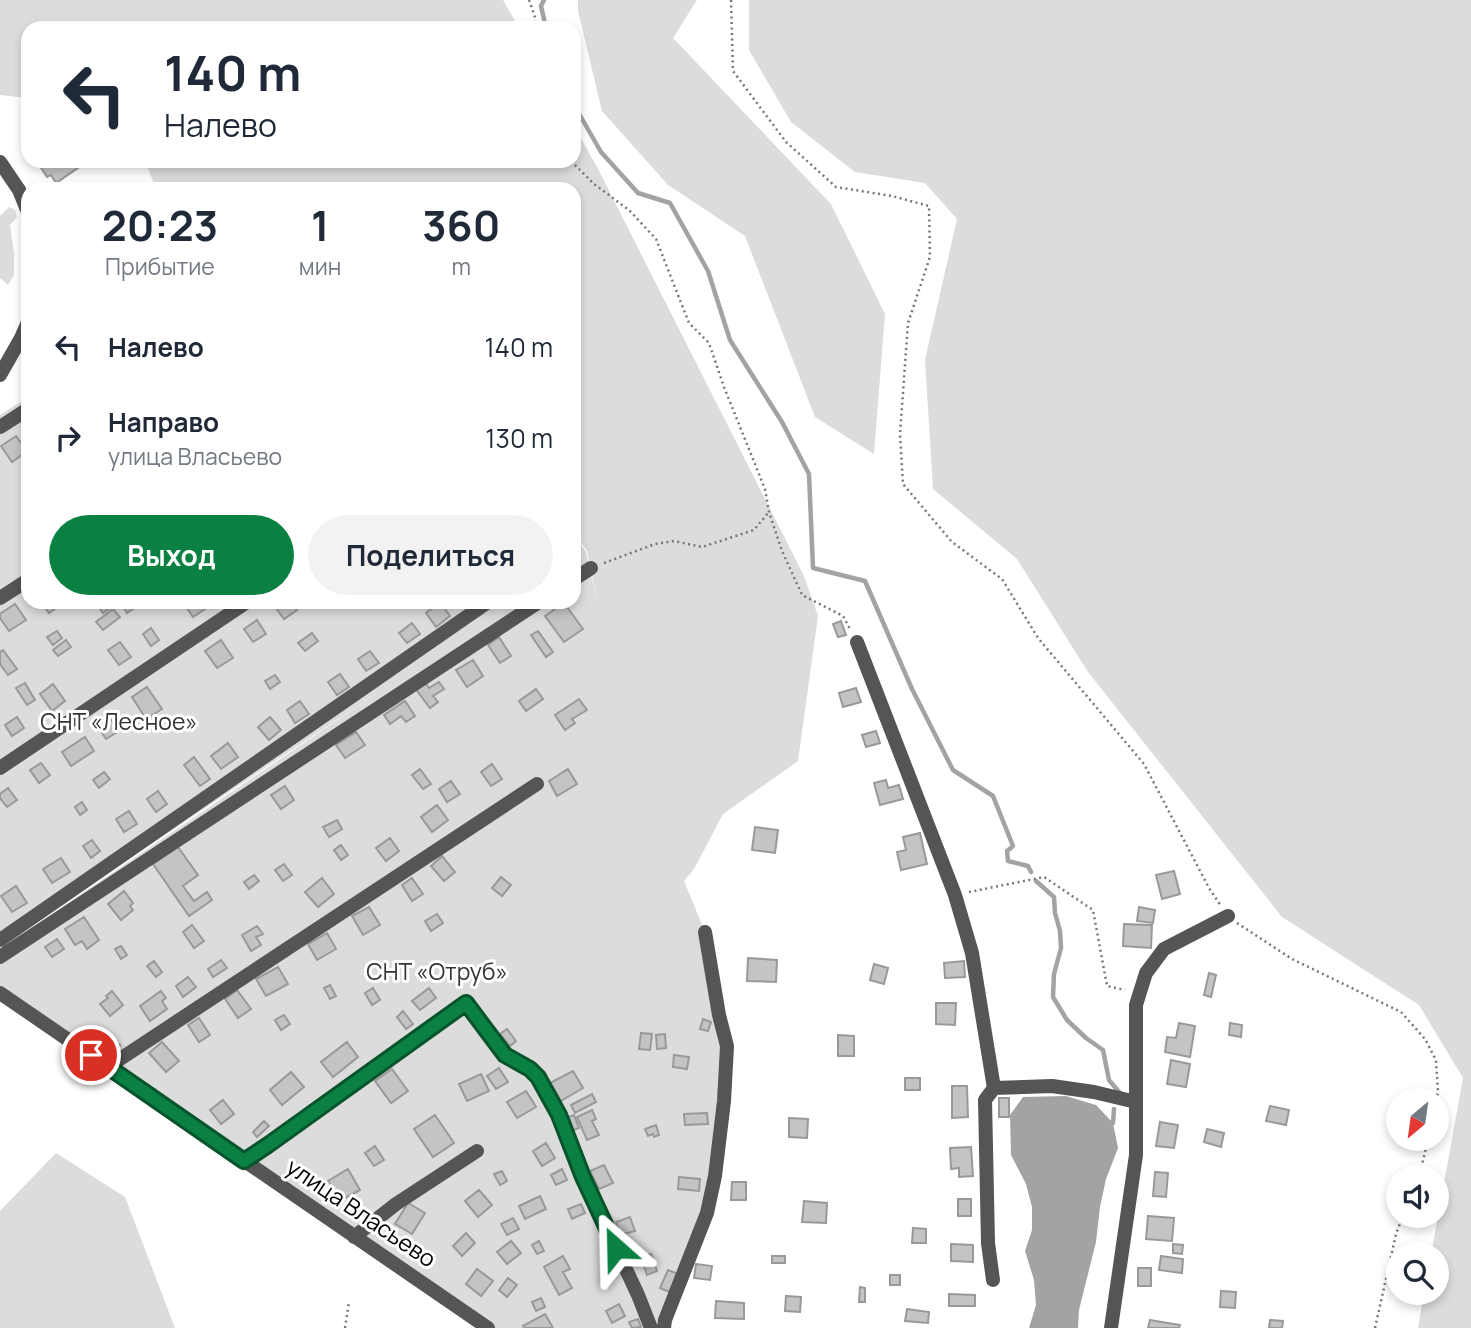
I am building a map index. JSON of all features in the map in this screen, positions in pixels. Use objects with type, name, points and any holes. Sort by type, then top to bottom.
[{"type":"street","points":[[0,162],[21,195]]},
{"type":"street","points":[[0,375],[21,338]]},
{"type":"street","points":[[0,427],[21,414]]},
{"type":"street","points":[[581,574],[591,568]]},
{"type":"street","points":[[0,598],[21,584]]},
{"type":"street","points":[[0,768],[237,609]]},
{"type":"street","points":[[0,940],[478,609]]},
{"type":"street","points":[[0,957],[528,609]]},
{"type":"street","points":[[857,642],[955,895],[972,953],[993,1088],[985,1100],[988,1243],[993,1280]]},
{"type":"street","points":[[108,1067],[537,784]]},
{"type":"street","points":[[1111,1328],[1136,1155],[1138,994],[1146,973],[1164,949],[1228,916]]},
{"type":"street","points":[[664,1328],[707,1213],[715,1176],[724,1101],[727,1046],[705,932]]},
{"type":"street","name":"улица Власьево","points":[[0,993],[488,1328]]},
{"type":"street","points":[[244,1161],[466,1003],[505,1055],[530,1069],[538,1077],[559,1115],[583,1177],[638,1294],[651,1328]]},
{"type":"street","points":[[993,1088],[1052,1086],[1136,1102]]},
{"type":"street","points":[[355,1237],[396,1204],[477,1151]]},
{"type":"path","points":[[529,0],[536,21]]},
{"type":"path","points":[[731,0],[733,71],[786,142],[836,187],[892,196],[929,206],[930,257],[908,323],[900,434],[903,484],[952,542],[1002,579],[1038,638],[1144,764],[1209,888],[1228,916],[1292,959],[1401,1012],[1425,1039],[1436,1060],[1438,1088]]},
{"type":"path","points":[[578,168],[594,184],[629,210],[656,239],[690,323],[709,343],[765,489],[769,512],[782,551],[802,595],[843,616],[857,642]]},
{"type":"path","points":[[591,568],[654,544],[674,541],[702,547],[754,530],[769,512]]},
{"type":"path","points":[[955,895],[1044,877],[1093,910],[1107,986],[1138,994]]},
{"type":"path","points":[[1375,1328],[1398,1228]]},
{"type":"path","points":[[345,1328],[349,1301]]},
{"type":"green space","points":[[0,0],[503,0],[515,21],[21,21],[21,97],[0,95]]},
{"type":"green space","points":[[578,0],[697,0],[673,38],[831,204],[885,314],[874,454],[815,417],[745,236],[668,185],[602,111],[578,11]]},
{"type":"green space","points":[[749,0],[1471,0],[1471,1328],[1418,1328],[1422,1305],[1449,1305],[1449,1242],[1433,1242],[1436,1228],[1449,1228],[1447,1165],[1463,1078],[1419,1005],[1282,917],[1088,672],[1017,559],[933,489],[925,360],[957,219],[925,183],[855,172],[791,122],[749,50]]},
{"type":"green space","name":"СНТ «Отруб»","points":[[581,138],[804,576],[818,616],[798,761],[723,814],[694,869],[684,881],[705,932],[727,1046],[715,1176],[667,1328],[488,1328],[0,992],[0,949],[392,683],[0,945],[0,415],[21,402],[21,609],[581,609],[581,545],[586,552],[598,604],[587,551],[581,542],[581,182],[153,182],[148,168],[581,168]]},
{"type":"green space","points":[[9,207],[15,210],[17,217],[10,225],[14,275],[8,285],[0,278],[0,216]]},
{"type":"green space","points":[[56,1153],[125,1197],[175,1328],[0,1328],[0,1211]]},
{"type":"shaded area","points":[[1066,1096],[1096,1105],[1113,1123],[1118,1148],[1106,1179],[1096,1242],[1079,1310],[1078,1328],[1029,1328],[1036,1305],[1034,1280],[1025,1251],[1032,1230],[1032,1207],[1026,1184],[1011,1155],[1010,1115],[1023,1097]]},
{"type":"building","points":[[41,168],[78,168],[57,182],[51,175],[47,177]]},
{"type":"building","points":[[16,436],[21,443],[21,455],[12,462],[1,446]]},
{"type":"building","points":[[15,604],[26,620],[9,631],[0,614]]},
{"type":"building","points":[[113,609],[120,617],[103,630],[96,622]]},
{"type":"building","points":[[188,609],[205,609],[193,617]]},
{"type":"building","points":[[277,609],[296,609],[297,610],[284,619]]},
{"type":"building","points":[[431,609],[445,609],[450,616],[436,627],[426,613]]},
{"type":"building","points":[[555,609],[568,609],[583,629],[564,642],[545,616]]},
{"type":"building","points":[[257,620],[266,634],[253,642],[244,629]]},
{"type":"building","points":[[841,621],[846,635],[838,637],[833,624]]},
{"type":"building","points":[[412,623],[420,634],[407,643],[399,633]]},
{"type":"building","points":[[151,628],[159,640],[151,646],[143,634]]},
{"type":"building","points":[[57,631],[62,638],[53,645],[47,637]]},
{"type":"building","points":[[538,631],[553,652],[546,657],[531,635]]},
{"type":"building","points":[[312,633],[318,641],[305,651],[298,643]]},
{"type":"building","points":[[499,637],[511,656],[500,663],[488,645]]},
{"type":"building","points":[[66,640],[71,647],[58,656],[53,650]]},
{"type":"building","points":[[221,640],[233,658],[217,668],[205,651]]},
{"type":"building","points":[[120,642],[131,657],[119,665],[108,650]]},
{"type":"building","points":[[3,650],[17,669],[8,675],[0,664],[0,652]]},
{"type":"building","points":[[370,651],[379,663],[366,671],[358,659]]},
{"type":"building","points":[[473,660],[483,676],[467,687],[456,670]]},
{"type":"building","points":[[340,674],[349,687],[337,695],[328,682]]},
{"type":"building","points":[[275,675],[280,682],[270,689],[265,681]]},
{"type":"building","points":[[424,681],[429,688],[439,682],[444,689],[433,696],[438,702],[430,708],[415,688]]},
{"type":"building","points":[[25,683],[35,700],[27,705],[16,688]]},
{"type":"building","points":[[53,684],[65,701],[52,711],[40,694]]},
{"type":"building","points":[[147,687],[162,709],[146,719],[132,697]]},
{"type":"building","points":[[856,688],[861,702],[843,707],[839,693]]},
{"type":"building","points":[[536,689],[543,699],[526,711],[519,701]]},
{"type":"building","points":[[579,699],[587,710],[572,719],[575,723],[565,730],[555,715]]},
{"type":"building","points":[[300,701],[309,714],[295,723],[287,710]]},
{"type":"building","points":[[405,701],[415,716],[406,722],[401,716],[390,724],[384,715]]},
{"type":"building","points":[[17,717],[24,728],[12,736],[5,725]]},
{"type":"building","points":[[109,717],[119,731],[106,739],[97,725]]},
{"type":"building","points":[[270,717],[281,730],[269,740],[258,727]]},
{"type":"building","points":[[876,731],[880,743],[866,747],[862,735]]},
{"type":"building","points":[[356,732],[365,745],[345,758],[336,745]]},
{"type":"building","points":[[85,737],[94,751],[71,766],[62,752]]},
{"type":"building","points":[[228,743],[238,757],[221,769],[211,756]]},
{"type":"building","points":[[194,757],[210,779],[200,786],[184,765]]},
{"type":"building","points":[[41,763],[50,775],[39,783],[30,770]]},
{"type":"building","points":[[492,764],[502,779],[491,786],[481,772]]},
{"type":"building","points":[[420,769],[431,784],[423,789],[412,775]]},
{"type":"building","points":[[568,769],[577,784],[557,796],[549,781]]},
{"type":"building","points":[[104,772],[110,779],[99,788],[93,780]]},
{"type":"building","points":[[886,780],[888,788],[899,785],[903,799],[880,805],[874,783]]},
{"type":"building","points":[[451,781],[460,794],[447,802],[439,789]]},
{"type":"building","points":[[285,786],[294,800],[281,809],[271,795]]},
{"type":"building","points":[[8,788],[17,800],[7,807],[0,794]]},
{"type":"building","points":[[158,791],[167,804],[156,812],[147,799]]},
{"type":"building","points":[[82,802],[87,810],[80,815],[75,807]]},
{"type":"building","points":[[437,805],[448,820],[432,832],[421,817]]},
{"type":"building","points":[[129,811],[137,824],[124,832],[116,819]]},
{"type":"building","points":[[337,820],[342,829],[329,837],[323,827]]},
{"type":"building","points":[[755,827],[778,830],[775,853],[752,850]]},
{"type":"building","points":[[920,833],[927,864],[901,870],[897,852],[906,850],[903,837]]},
{"type":"building","points":[[390,838],[399,851],[386,861],[376,848]]},
{"type":"building","points":[[92,840],[100,851],[91,858],[83,846]]},
{"type":"building","points":[[341,845],[348,855],[341,860],[334,850]]},
{"type":"building","points":[[178,847],[198,875],[183,886],[194,901],[207,892],[212,900],[189,916],[153,864]]},
{"type":"building","points":[[442,856],[455,872],[444,881],[431,866]]},
{"type":"building","points":[[61,858],[70,872],[52,883],[43,869]]},
{"type":"building","points":[[284,864],[292,875],[283,881],[275,870]]},
{"type":"building","points":[[1174,871],[1180,894],[1162,899],[1156,875]]},
{"type":"building","points":[[254,875],[259,881],[249,889],[244,882]]},
{"type":"building","points":[[501,877],[511,885],[502,896],[492,888]]},
{"type":"building","points":[[322,878],[334,894],[318,907],[305,892]]},
{"type":"building","points":[[412,878],[423,894],[412,901],[402,885]]},
{"type":"building","points":[[16,886],[27,903],[12,912],[1,896]]},
{"type":"building","points":[[124,891],[133,903],[130,906],[133,910],[121,920],[108,904]]},
{"type":"building","points":[[369,907],[380,925],[363,935],[352,916]]},
{"type":"building","points":[[1139,907],[1155,910],[1153,923],[1137,921]]},
{"type":"building","points":[[437,914],[443,923],[431,931],[425,921]]},
{"type":"building","points":[[84,917],[99,940],[87,949],[82,941],[75,945],[65,929]]},
{"type":"building","points":[[1124,924],[1152,925],[1151,948],[1123,946]]},
{"type":"building","points":[[192,925],[204,941],[194,948],[183,932]]},
{"type":"building","points":[[257,926],[263,934],[256,937],[261,945],[251,951],[242,935]]},
{"type":"building","points":[[327,933],[336,949],[317,960],[308,944]]},
{"type":"building","points":[[57,939],[64,949],[52,957],[45,947]]},
{"type":"building","points":[[121,946],[127,955],[121,959],[115,949]]},
{"type":"building","points":[[748,958],[777,960],[776,982],[747,981]]},
{"type":"building","points":[[221,960],[227,968],[213,977],[208,969]]},
{"type":"building","points":[[154,961],[162,972],[156,977],[147,966]]},
{"type":"building","points":[[964,961],[965,977],[945,978],[944,963]]},
{"type":"building","points":[[874,964],[888,968],[884,984],[870,980]]},
{"type":"building","points":[[278,967],[288,984],[266,996],[256,979]]},
{"type":"building","points":[[1209,973],[1216,975],[1211,997],[1204,995]]},
{"type":"building","points":[[188,977],[196,987],[183,997],[176,986]]},
{"type":"building","points":[[330,985],[336,996],[330,999],[324,988]]},
{"type":"building","points":[[373,988],[380,1000],[372,1005],[365,993]]},
{"type":"building","points":[[429,988],[436,998],[420,1010],[412,1001]]},
{"type":"building","points":[[237,990],[251,1009],[238,1018],[225,999]]},
{"type":"building","points":[[112,991],[123,1005],[110,1016],[100,1004]]},
{"type":"building","points":[[161,991],[166,998],[162,1001],[167,1009],[150,1021],[140,1006]]},
{"type":"building","points":[[936,1003],[956,1003],[955,1025],[936,1024]]},
{"type":"building","points":[[403,1011],[413,1024],[406,1029],[397,1017]]},
{"type":"building","points":[[284,1015],[290,1024],[281,1030],[275,1020]]},
{"type":"building","points":[[199,1018],[210,1035],[199,1042],[188,1025]]},
{"type":"building","points":[[703,1019],[711,1022],[708,1031],[700,1029]]},
{"type":"building","points":[[1179,1023],[1195,1026],[1190,1057],[1165,1052],[1167,1037],[1176,1038]]},
{"type":"building","points":[[1230,1023],[1242,1025],[1241,1037],[1229,1035]]},
{"type":"building","points":[[507,1029],[516,1041],[510,1046],[500,1034]]},
{"type":"building","points":[[641,1033],[652,1034],[650,1050],[639,1049]]},
{"type":"building","points":[[665,1034],[666,1048],[657,1049],[656,1035]]},
{"type":"building","points":[[838,1035],[854,1036],[854,1056],[838,1056]]},
{"type":"building","points":[[111,1039],[120,1045],[116,1052],[107,1046]]},
{"type":"building","points":[[162,1042],[179,1061],[166,1072],[149,1053]]},
{"type":"building","points":[[347,1042],[358,1057],[333,1077],[321,1062]]},
{"type":"building","points":[[674,1055],[689,1057],[687,1069],[673,1067]]},
{"type":"building","points":[[1171,1060],[1190,1064],[1186,1087],[1167,1084]]},
{"type":"building","points":[[499,1068],[508,1082],[496,1089],[487,1076]]},
{"type":"building","points":[[392,1069],[408,1091],[391,1103],[375,1081]]},
{"type":"building","points":[[573,1071],[583,1088],[561,1101],[550,1083]]},
{"type":"building","points":[[291,1072],[304,1087],[282,1105],[270,1090]]},
{"type":"building","points":[[481,1074],[489,1091],[467,1101],[459,1084]]},
{"type":"building","points":[[905,1078],[920,1078],[920,1090],[905,1090]]},
{"type":"building","points":[[952,1086],[967,1086],[968,1117],[952,1118]]},
{"type":"building","points":[[526,1091],[536,1107],[517,1118],[507,1102]]},
{"type":"building","points":[[592,1094],[596,1102],[575,1113],[571,1105]]},
{"type":"building","points":[[999,1098],[1009,1098],[1009,1117],[999,1117]]},
{"type":"building","points":[[223,1100],[234,1114],[221,1124],[210,1110]]},
{"type":"building","points":[[1270,1106],[1289,1110],[1286,1125],[1266,1121]]},
{"type":"building","points":[[592,1110],[596,1119],[592,1121],[599,1135],[587,1140],[577,1117]]},
{"type":"building","points":[[707,1113],[708,1124],[685,1125],[684,1114]]},
{"type":"building","points":[[435,1115],[454,1143],[433,1157],[414,1129]]},
{"type":"building","points":[[574,1115],[579,1128],[571,1131],[566,1118]]},
{"type":"building","points":[[789,1118],[808,1119],[807,1138],[789,1137]]},
{"type":"building","points":[[264,1121],[269,1126],[257,1137],[253,1132]]},
{"type":"building","points":[[1160,1122],[1178,1125],[1174,1148],[1156,1146]]},
{"type":"building","points":[[656,1125],[659,1135],[648,1136],[645,1129]]},
{"type":"building","points":[[1207,1129],[1224,1133],[1221,1147],[1204,1142]]},
{"type":"building","points":[[546,1143],[555,1158],[542,1166],[533,1151]]},
{"type":"building","points":[[375,1146],[384,1160],[374,1166],[365,1153]]},
{"type":"building","points":[[971,1147],[973,1176],[959,1177],[959,1168],[951,1169],[950,1148]]},
{"type":"building","points":[[604,1165],[613,1183],[599,1189],[590,1171]]},
{"type":"building","points":[[348,1169],[360,1190],[340,1201],[328,1181]]},
{"type":"building","points":[[562,1169],[567,1180],[556,1185],[551,1175]]},
{"type":"building","points":[[502,1171],[507,1181],[500,1185],[494,1174]]},
{"type":"building","points":[[1155,1172],[1168,1173],[1166,1197],[1153,1196]]},
{"type":"building","points":[[679,1177],[700,1179],[699,1191],[678,1189]]},
{"type":"building","points":[[732,1182],[746,1182],[746,1200],[731,1200]]},
{"type":"building","points":[[479,1190],[492,1205],[478,1217],[465,1201]]},
{"type":"building","points":[[540,1196],[546,1209],[525,1219],[519,1206]]},
{"type":"building","points":[[958,1199],[971,1199],[971,1216],[958,1216]]},
{"type":"building","points":[[804,1201],[827,1203],[826,1223],[802,1222]]},
{"type":"building","points":[[408,1203],[425,1213],[412,1234],[395,1224]]},
{"type":"building","points":[[581,1204],[585,1213],[572,1219],[568,1209]]},
{"type":"building","points":[[1148,1216],[1174,1218],[1172,1241],[1146,1239]]},
{"type":"building","points":[[630,1217],[635,1231],[620,1235],[616,1222]]},
{"type":"building","points":[[513,1218],[519,1229],[507,1235],[501,1224]]},
{"type":"building","points":[[913,1228],[926,1229],[926,1243],[912,1243]]},
{"type":"building","points":[[466,1233],[475,1243],[462,1256],[453,1246]]},
{"type":"building","points":[[511,1241],[521,1253],[507,1264],[497,1252]]},
{"type":"building","points":[[539,1241],[544,1251],[537,1254],[532,1245]]},
{"type":"building","points":[[951,1244],[973,1245],[973,1262],[951,1261]]},
{"type":"building","points":[[1173,1244],[1183,1245],[1182,1254],[1173,1253]]},
{"type":"building","points":[[651,1254],[657,1271],[647,1275],[641,1257]]},
{"type":"building","points":[[563,1256],[570,1269],[563,1272],[572,1288],[559,1295],[544,1267]]},
{"type":"building","points":[[772,1256],[785,1256],[785,1263],[772,1263]]},
{"type":"building","points":[[1161,1256],[1183,1259],[1182,1273],[1159,1270]]},
{"type":"building","points":[[696,1264],[712,1266],[710,1280],[694,1278]]},
{"type":"building","points":[[1138,1268],[1151,1268],[1151,1286],[1138,1286]]},
{"type":"building","points":[[477,1269],[493,1281],[481,1296],[466,1284]]},
{"type":"building","points":[[668,1270],[678,1274],[669,1292],[660,1288]]},
{"type":"building","points":[[890,1275],[900,1275],[900,1285],[890,1285]]},
{"type":"building","points":[[508,1278],[517,1285],[507,1297],[499,1290]]},
{"type":"building","points":[[860,1287],[865,1288],[865,1302],[859,1302]]},
{"type":"building","points":[[1221,1291],[1236,1292],[1235,1308],[1220,1307]]},
{"type":"building","points":[[949,1294],[975,1295],[975,1306],[949,1306]]},
{"type":"building","points":[[786,1296],[801,1297],[800,1312],[785,1311]]},
{"type":"building","points":[[541,1298],[545,1307],[536,1311],[532,1302]]},
{"type":"building","points":[[716,1301],[744,1303],[744,1319],[715,1318]]},
{"type":"building","points":[[619,1304],[625,1316],[612,1323],[606,1311]]},
{"type":"building","points":[[907,1309],[929,1312],[928,1323],[905,1321]]},
{"type":"building","points":[[545,1314],[553,1328],[524,1328],[523,1326]]},
{"type":"building","points":[[638,1319],[641,1327],[632,1328],[629,1322]]},
{"type":"building","points":[[1150,1320],[1180,1325],[1179,1328],[1148,1328]]},
{"type":"building","points":[[1270,1320],[1283,1321],[1282,1328],[1269,1328]]},
{"type":"waterway","points":[[544,0],[541,6],[544,21]]},
{"type":"waterway","points":[[581,117],[601,152],[638,193],[670,203],[708,271],[730,340],[782,422],[809,474],[813,568],[865,581],[912,689],[953,770],[993,796],[1013,846],[1007,851],[1008,861],[1028,866],[1031,872]]},
{"type":"waterway","points":[[1036,881],[1054,897],[1060,931],[1061,948],[1054,974],[1053,997],[1067,1020],[1103,1050],[1109,1080],[1120,1093]]},
{"type":"waterway","points":[[1113,1123],[1114,1109]]},
{"type":"route","points":[[91,1055],[244,1161],[466,1003],[505,1055],[530,1069],[538,1077],[559,1115],[583,1177],[616,1248]]},
{"type":"park label","name":"СНТ «Лесное»","points":[[119,722]]}]
